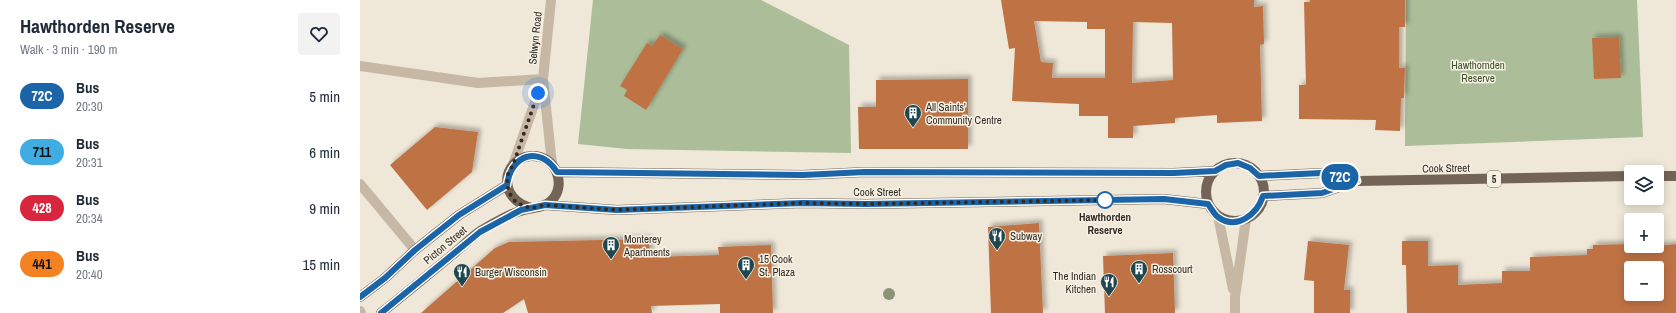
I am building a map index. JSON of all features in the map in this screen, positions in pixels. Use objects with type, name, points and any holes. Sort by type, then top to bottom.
[{"type":"main road","points":[[532,156],[546,159],[554,168],[559,180],[556,195],[545,205],[532,208],[523,206],[515,201],[510,194],[507,185],[508,174],[513,165],[519,160],[532,156]]},
{"type":"main road","points":[[1238,163],[1250,168],[1259,176],[1263,186],[1263,196],[1260,206],[1254,214],[1246,219],[1236,221],[1227,220],[1218,216],[1208,204],[1206,192],[1208,181],[1215,171],[1226,165],[1238,163]]},
{"type":"main road","name":"Cook Street","points":[[554,168],[803,175],[865,172],[1174,173],[1215,171]]},
{"type":"main road","name":"Cook Street","points":[[1259,176],[1321,173],[1357,181],[1624,176]]},
{"type":"main road","points":[[1664,176],[1676,176]]},
{"type":"main road","name":"Cook Street","points":[[1263,196],[1322,193],[1357,181]]},
{"type":"main road","name":"Picton Street","points":[[360,297],[385,278],[415,250],[459,215],[507,185]]},
{"type":"main road","name":"Cook Street","points":[[545,205],[617,210],[803,203],[866,204],[1164,199],[1208,204]]},
{"type":"main road","name":"Picton Street","points":[[381,313],[480,232],[521,210],[532,208]]},
{"type":"street","name":"Selwyn Road","points":[[551,0],[543,79],[554,168]]},
{"type":"street","points":[[360,66],[478,82],[543,79]]},
{"type":"street","name":"Selwyn Road","points":[[513,165],[543,79]]},
{"type":"street","points":[[360,184],[415,250]]},
{"type":"street","points":[[1218,216],[1235,297]]},
{"type":"street","points":[[1235,313],[1235,297],[1246,219]]},
{"type":"green space","points":[[593,0],[761,0],[849,45],[851,153],[627,149],[578,144]]},
{"type":"green space","name":"Hawthornden Reserve","points":[[1406,0],[1637,0],[1643,137],[1405,146]]},
{"type":"building","points":[[1001,0],[1254,0],[1254,7],[1263,6],[1264,44],[1260,45],[1262,121],[1217,123],[1217,115],[1175,118],[1175,123],[1133,126],[1133,138],[1108,138],[1108,116],[1079,116],[1079,104],[1012,101],[1015,48],[1009,49]],"holes":[[[1034,21],[1087,22],[1087,29],[1105,29],[1105,78],[1052,78],[1053,63],[1041,62]],[[1133,22],[1172,23],[1173,80],[1132,83]]]},
{"type":"building","points":[[1310,0],[1405,0],[1405,27],[1399,27],[1399,68],[1405,68],[1404,98],[1401,98],[1400,131],[1375,130],[1376,120],[1299,119],[1299,85],[1306,85],[1304,2],[1310,2]]},
{"type":"building","points":[[660,35],[683,49],[646,110],[624,96],[627,90],[620,86],[647,43],[652,46]]},
{"type":"building","points":[[1619,37],[1621,78],[1594,79],[1592,38]]},
{"type":"building","name":"All Saints' Community Centre","points":[[968,79],[968,149],[859,149],[858,107],[876,107],[876,80]]},
{"type":"building","points":[[435,127],[478,132],[472,172],[427,210],[390,165]]},
{"type":"building","points":[[1039,223],[1043,313],[991,313],[988,227]]},
{"type":"building","points":[[649,239],[650,257],[719,255],[718,247],[771,245],[773,313],[720,313],[720,304],[651,306],[652,313],[528,313],[524,299],[503,313],[421,313],[495,248],[509,242]]},
{"type":"building","points":[[1308,241],[1349,245],[1344,290],[1350,290],[1350,313],[1314,313],[1314,281],[1304,280]]},
{"type":"building","points":[[1402,241],[1428,241],[1428,266],[1458,265],[1458,285],[1502,283],[1502,271],[1530,271],[1530,257],[1587,255],[1587,249],[1593,249],[1593,245],[1624,244],[1624,253],[1664,253],[1664,245],[1676,244],[1676,313],[1407,313],[1406,265],[1402,265]]},
{"type":"building","name":"Rosscourt","points":[[1173,253],[1175,313],[1105,313],[1103,256]]},
{"type":"bus line","name":"72C","points":[[360,297],[385,278],[415,250],[459,215],[507,185],[508,174],[513,165],[525,157],[532,156],[546,159],[552,164],[557,172],[803,175],[865,172],[1174,173],[1215,171],[1226,165],[1238,163],[1250,168],[1259,176],[1321,173],[1357,181],[1322,193],[1263,196],[1260,206],[1254,214],[1246,219],[1236,221],[1227,220],[1218,216],[1208,204],[1164,199],[866,204],[803,203],[617,210],[545,205],[521,210],[480,232],[381,313]]},
{"type":"place","name":"All Saints' Community Centre","points":[[913,128]]},
{"type":"place","name":"Hawthorden Reserve","points":[[1105,200]]},
{"type":"place","name":"Subway","points":[[997,251]]},
{"type":"place","name":"Monterey Apartments","points":[[611,260]]},
{"type":"place","name":"15 Cook St. Plaza","points":[[746,280]]},
{"type":"place","name":"Rosscourt","points":[[1139,284]]},
{"type":"place","name":"Burger Wisconsin","points":[[462,287]]},
{"type":"place","name":"The Indian Kitchen","points":[[1109,297]]},
{"type":"route","points":[[538,93],[513,165],[508,174],[507,185],[510,194],[515,201],[523,206],[532,208],[545,205],[617,210],[803,203],[866,204],[1108,200],[1105,200]]}]
